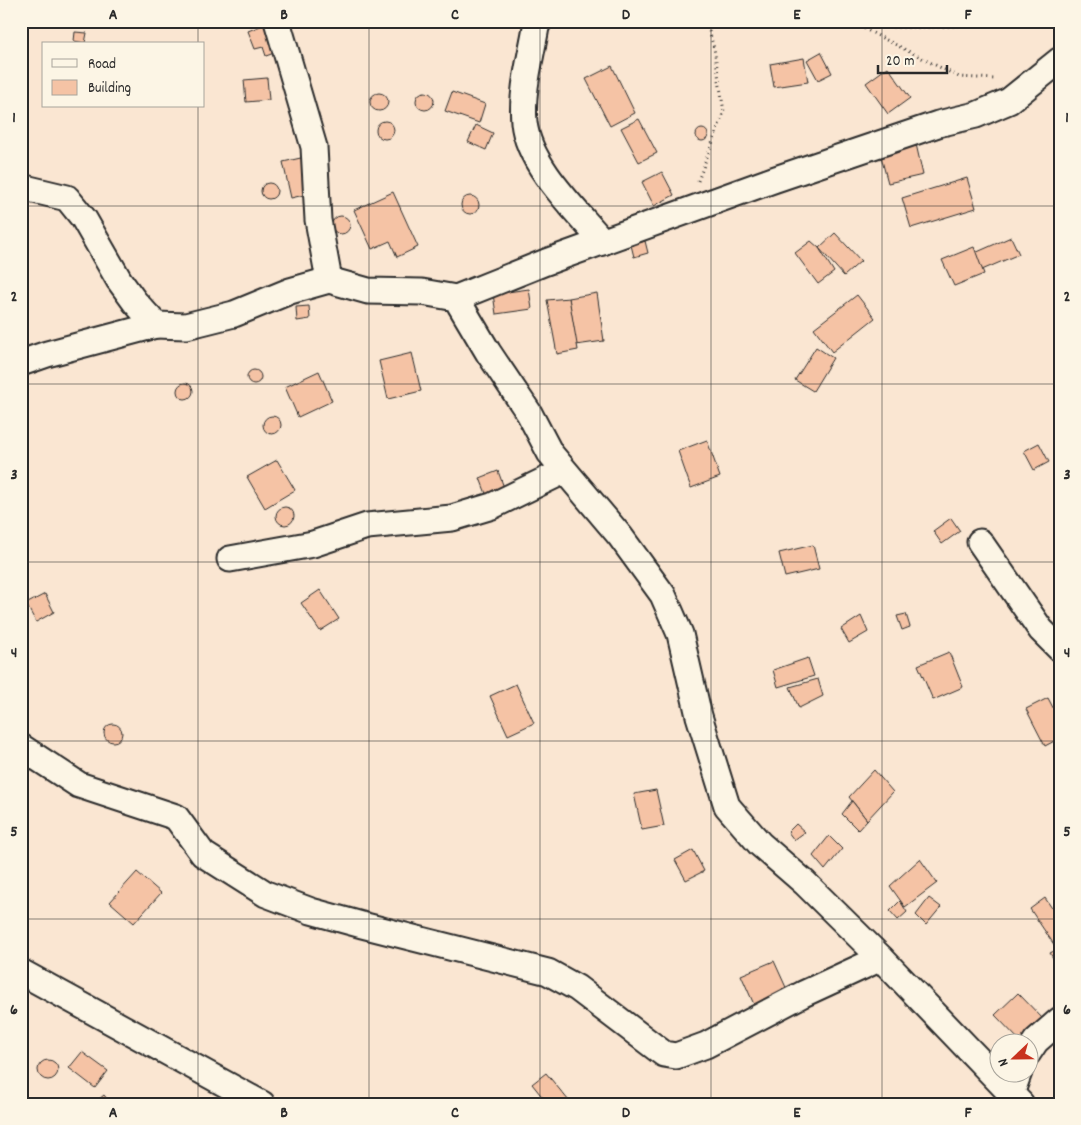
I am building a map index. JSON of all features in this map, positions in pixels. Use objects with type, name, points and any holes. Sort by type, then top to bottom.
[{"type":"street","points":[[277,21],[314,147],[318,220],[329,280]]},
{"type":"street","points":[[539,21],[536,27],[525,88],[524,122],[529,147],[545,172],[602,242]]},
{"type":"street","points":[[21,363],[47,354],[156,325],[186,326],[234,314],[290,291],[329,280],[368,291],[422,292],[456,298],[602,242],[773,180],[920,130],[976,114],[1009,101],[1060,60]]},
{"type":"street","points":[[21,187],[66,198],[84,219],[124,287],[156,325]]},
{"type":"street","points":[[456,298],[488,352],[530,413],[550,453],[614,529],[663,595],[680,634],[699,716],[727,806],[760,844],[805,883],[1017,1090]]},
{"type":"street","points":[[230,559],[313,544],[367,526],[452,518],[492,506],[564,471]]},
{"type":"street","points":[[980,542],[1040,630],[1060,649]]},
{"type":"street","points":[[21,747],[79,785],[176,817],[203,854],[266,894],[353,922],[548,972],[577,988],[664,1054],[676,1056],[706,1045],[804,994],[881,958]]},
{"type":"street","points":[[21,972],[262,1104]]},
{"type":"street","points":[[1038,1039],[1060,1020]]},
{"type":"path","points":[[688,212],[724,112],[714,48],[706,21]]},
{"type":"path","points":[[843,21],[856,24],[920,26],[998,21]]},
{"type":"path","points":[[856,24],[959,77],[1038,79]]},
{"type":"building","points":[[268,23],[275,43],[271,44],[274,53],[266,56],[263,47],[255,49],[248,31]]},
{"type":"building","points":[[75,32],[87,33],[85,42],[74,41]]},
{"type":"building","points":[[821,52],[832,73],[818,80],[807,60]]},
{"type":"building","points":[[804,58],[808,82],[774,87],[770,64]]},
{"type":"building","points":[[612,66],[635,113],[610,126],[586,79]]},
{"type":"building","points":[[888,67],[910,98],[888,114],[866,83]]},
{"type":"building","points":[[267,78],[269,100],[246,102],[244,80]]},
{"type":"building","points":[[425,92],[431,95],[434,101],[431,107],[425,110],[419,107],[416,101],[419,95]]},
{"type":"building","points":[[452,92],[485,104],[479,123],[445,111]]},
{"type":"building","points":[[379,93],[385,96],[388,102],[385,108],[379,111],[373,108],[370,102],[373,96]]},
{"type":"building","points":[[639,119],[657,153],[639,162],[621,128]]},
{"type":"building","points":[[385,121],[391,124],[394,130],[391,136],[385,139],[379,136],[376,130],[379,124]]},
{"type":"building","points":[[476,125],[493,133],[486,150],[468,142]]},
{"type":"building","points":[[704,129],[707,130],[707,140],[700,141],[697,140],[696,133],[697,130]]},
{"type":"building","points":[[916,144],[923,175],[888,183],[880,153]]},
{"type":"building","points":[[305,157],[313,193],[291,198],[283,162]]},
{"type":"building","points":[[662,172],[674,195],[654,206],[642,182]]},
{"type":"building","points":[[967,178],[976,208],[911,228],[902,198]]},
{"type":"building","points":[[266,183],[272,183],[277,188],[275,197],[266,199],[261,194],[261,188]]},
{"type":"building","points":[[393,192],[418,247],[397,257],[390,241],[372,249],[354,210]]},
{"type":"building","points":[[470,196],[476,199],[479,205],[476,211],[470,214],[464,211],[461,205],[464,199]]},
{"type":"building","points":[[341,216],[347,219],[350,225],[347,231],[341,234],[335,231],[332,225],[335,219]]},
{"type":"building","points":[[835,233],[861,261],[844,276],[819,248]]},
{"type":"building","points":[[1011,237],[1019,254],[982,270],[975,253]]},
{"type":"building","points":[[645,241],[648,253],[634,257],[631,245]]},
{"type":"building","points":[[811,241],[819,248],[834,272],[818,284],[795,253]]},
{"type":"building","points":[[974,247],[984,274],[954,286],[942,260]]},
{"type":"building","points":[[529,289],[532,309],[496,314],[493,294]]},
{"type":"building","points":[[597,293],[604,341],[576,345],[569,298]]},
{"type":"building","points":[[857,295],[875,318],[832,352],[814,328]]},
{"type":"building","points":[[569,298],[578,350],[557,354],[547,300]]},
{"type":"building","points":[[309,306],[310,319],[297,321],[296,307]]},
{"type":"building","points":[[816,347],[833,358],[813,391],[795,380]]},
{"type":"building","points":[[412,353],[421,391],[388,399],[379,361]]},
{"type":"building","points":[[251,370],[257,370],[261,377],[257,384],[251,384],[247,380],[247,374]]},
{"type":"building","points":[[319,371],[332,401],[298,417],[285,387]]},
{"type":"building","points":[[182,383],[188,383],[193,388],[191,397],[182,399],[177,394],[177,388]]},
{"type":"building","points":[[268,416],[276,416],[281,421],[279,432],[268,434],[263,429],[263,421]]},
{"type":"building","points":[[707,440],[720,477],[691,488],[678,451]]},
{"type":"building","points":[[1039,443],[1049,462],[1034,470],[1024,451]]},
{"type":"building","points":[[277,460],[295,490],[265,508],[247,477]]},
{"type":"building","points":[[498,471],[506,493],[488,499],[480,478]]},
{"type":"building","points":[[281,507],[289,507],[294,512],[292,523],[281,525],[276,520],[276,512]]},
{"type":"building","points":[[951,518],[960,531],[942,544],[933,531]]},
{"type":"building","points":[[813,545],[819,569],[785,577],[779,553]]},
{"type":"building","points":[[320,590],[339,619],[320,631],[301,603]]},
{"type":"building","points":[[45,594],[54,612],[36,622],[26,604]]},
{"type":"building","points":[[906,614],[910,627],[902,630],[897,616]]},
{"type":"building","points":[[861,616],[868,632],[849,643],[841,629]]},
{"type":"building","points":[[949,652],[963,687],[933,700],[918,665]]},
{"type":"building","points":[[808,658],[814,676],[778,687],[773,670]]},
{"type":"building","points":[[818,679],[823,696],[799,708],[790,687]]},
{"type":"building","points":[[516,684],[534,723],[508,735],[490,696]]},
{"type":"building","points":[[1048,698],[1060,721],[1060,738],[1045,746],[1026,709]]},
{"type":"building","points":[[109,724],[117,724],[122,729],[120,740],[109,742],[104,737],[104,729]]},
{"type":"building","points":[[874,770],[893,792],[867,820],[849,797]]},
{"type":"building","points":[[656,790],[664,826],[642,830],[634,794]]},
{"type":"building","points":[[852,801],[867,820],[858,830],[842,814]]},
{"type":"building","points":[[796,824],[805,832],[794,840],[788,832]]},
{"type":"building","points":[[829,836],[842,849],[825,870],[813,856]]},
{"type":"building","points":[[693,850],[704,871],[686,880],[675,860]]},
{"type":"building","points":[[920,859],[937,883],[905,907],[890,886]]},
{"type":"building","points":[[137,872],[161,893],[134,923],[110,902]]},
{"type":"building","points":[[929,898],[941,907],[926,925],[916,915]]},
{"type":"building","points":[[1045,898],[1060,920],[1060,943],[1055,946],[1030,909]]},
{"type":"building","points":[[900,901],[907,912],[898,920],[890,911]]},
{"type":"building","points":[[1060,948],[1060,967],[1059,968],[1050,953]]},
{"type":"building","points":[[774,961],[789,994],[756,1009],[741,975]]},
{"type":"building","points":[[1018,993],[1045,1021],[1032,1032],[1011,1032],[995,1015]]},
{"type":"building","points":[[82,1052],[108,1071],[95,1088],[69,1068]]},
{"type":"building","points":[[48,1060],[55,1063],[58,1070],[55,1077],[48,1080],[41,1077],[38,1070],[41,1063]]},
{"type":"building","points":[[546,1073],[569,1101],[565,1104],[548,1104],[532,1084]]},
{"type":"building","points":[[104,1095],[111,1104],[93,1104]]}]
